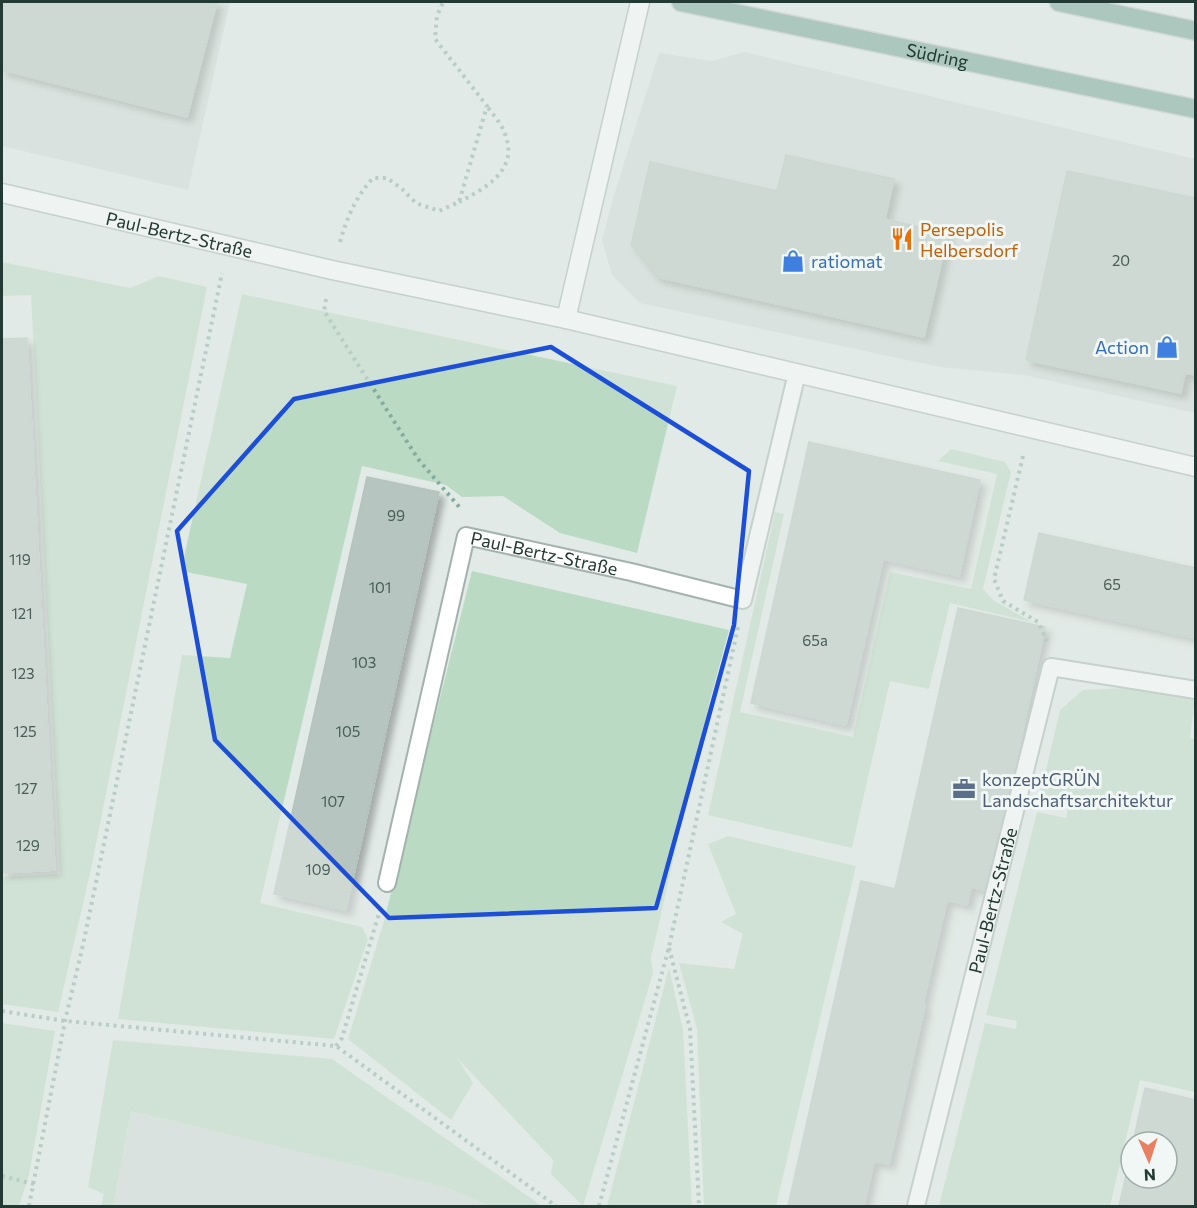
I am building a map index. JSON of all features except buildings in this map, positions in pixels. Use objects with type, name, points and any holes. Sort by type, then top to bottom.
[{"type":"main road","name":"Südring","points":[[681,2],[1196,109]]},
{"type":"main road","points":[[1059,2],[1196,31]]},
{"type":"street","points":[[566,319],[640,2]]},
{"type":"street","name":"Paul-Bertz-Straße","points":[[2,193],[332,270],[566,319],[1196,467]]},
{"type":"lane","points":[[743,600],[797,373]]},
{"type":"lane","name":"Paul-Bertz-Straße","points":[[387,882],[466,536],[631,572],[743,600]]},
{"type":"lane","name":"Paul-Bertz-Straße","points":[[916,1206],[1051,667]]},
{"type":"lane","points":[[1051,667],[1196,690]]},
{"type":"path","points":[[443,2],[436,16],[435,39],[487,106],[505,134],[509,152],[501,175],[480,191],[439,211],[416,203],[387,178],[373,178],[359,193],[346,221],[332,270],[324,311],[418,459],[464,513],[466,536]]},
{"type":"path","points":[[459,202],[487,106]]},
{"type":"path","points":[[29,1206],[65,1021],[83,945],[227,246]]},
{"type":"path","points":[[1030,427],[994,579],[1003,601],[1038,622],[1052,648],[1051,667]]},
{"type":"path","points":[[599,1206],[669,947],[743,600]]},
{"type":"path","points":[[336,1046],[342,1038],[387,882]]},
{"type":"path","points":[[669,947],[690,1029],[699,1206]]},
{"type":"path","points":[[2,1011],[65,1021],[336,1046],[556,1206]]},
{"type":"path","points":[[2,1176],[34,1184]]},
{"type":"highlighted area","points":[[551,347],[749,471],[734,625],[656,908],[389,918],[215,740],[177,531],[294,399]]},
{"type":"shaded area","points":[[2,2],[230,2],[188,190],[2,146]]},
{"type":"shaded area","points":[[744,52],[1195,159],[1195,413],[1024,375],[940,367],[640,303],[612,275],[602,240],[659,53],[712,61]]},
{"type":"shaded area","points":[[131,1111],[450,1188],[490,1206],[113,1206]]},
{"type":"green space","points":[[2,262],[130,288],[159,276],[207,287],[91,869],[58,1012],[2,1004],[2,877],[60,874],[31,295],[2,296]]},
{"type":"green space","points":[[242,294],[677,386],[637,553],[560,533],[503,496],[462,497],[446,485],[362,466],[260,903],[362,927],[368,939],[334,1039],[118,1019],[182,655],[230,658],[247,584],[181,571]]},
{"type":"green space","points":[[951,449],[1005,462],[1011,472],[983,589],[993,600],[1032,622],[950,603],[929,689],[890,681],[852,848],[708,815],[775,512],[784,514],[740,712],[853,737],[890,572],[971,589],[997,474],[938,461]]},
{"type":"green space","points":[[472,571],[729,630],[710,700],[651,958],[653,973],[583,1206],[551,1174],[553,1160],[458,1059],[473,1083],[451,1120],[348,1039],[384,921]]},
{"type":"green space","points":[[1125,688],[1195,699],[1190,738],[1196,740],[1195,1092],[1140,1080],[1128,1130],[1119,1130],[1119,1168],[1110,1206],[939,1206],[985,1023],[1016,1029],[1017,1021],[986,1015],[1037,812],[1066,818],[1069,801],[1040,796],[1060,710],[1083,690]]},
{"type":"green space","points":[[728,836],[856,866],[776,1206],[704,1206],[697,1029],[679,963],[734,969],[743,934],[721,922],[736,914],[708,844]]},
{"type":"green space","points":[[669,968],[683,1030],[692,1206],[607,1206]]},
{"type":"green space","points":[[2,1023],[55,1031],[29,1175],[19,1206],[2,1206]]},
{"type":"green space","points":[[113,1040],[332,1059],[542,1206],[490,1206],[449,1188],[131,1111],[113,1206],[101,1206],[104,1194],[88,1187]]},
{"type":"place","name":"Persepolis Helbersdorf","points":[[902,239]]},
{"type":"place","name":"ratiomat","points":[[793,261]]},
{"type":"place","name":"Action","points":[[1167,347]]},
{"type":"place","name":"konzeptGRÜN Landschaftsarchitektur","points":[[964,789]]}]
